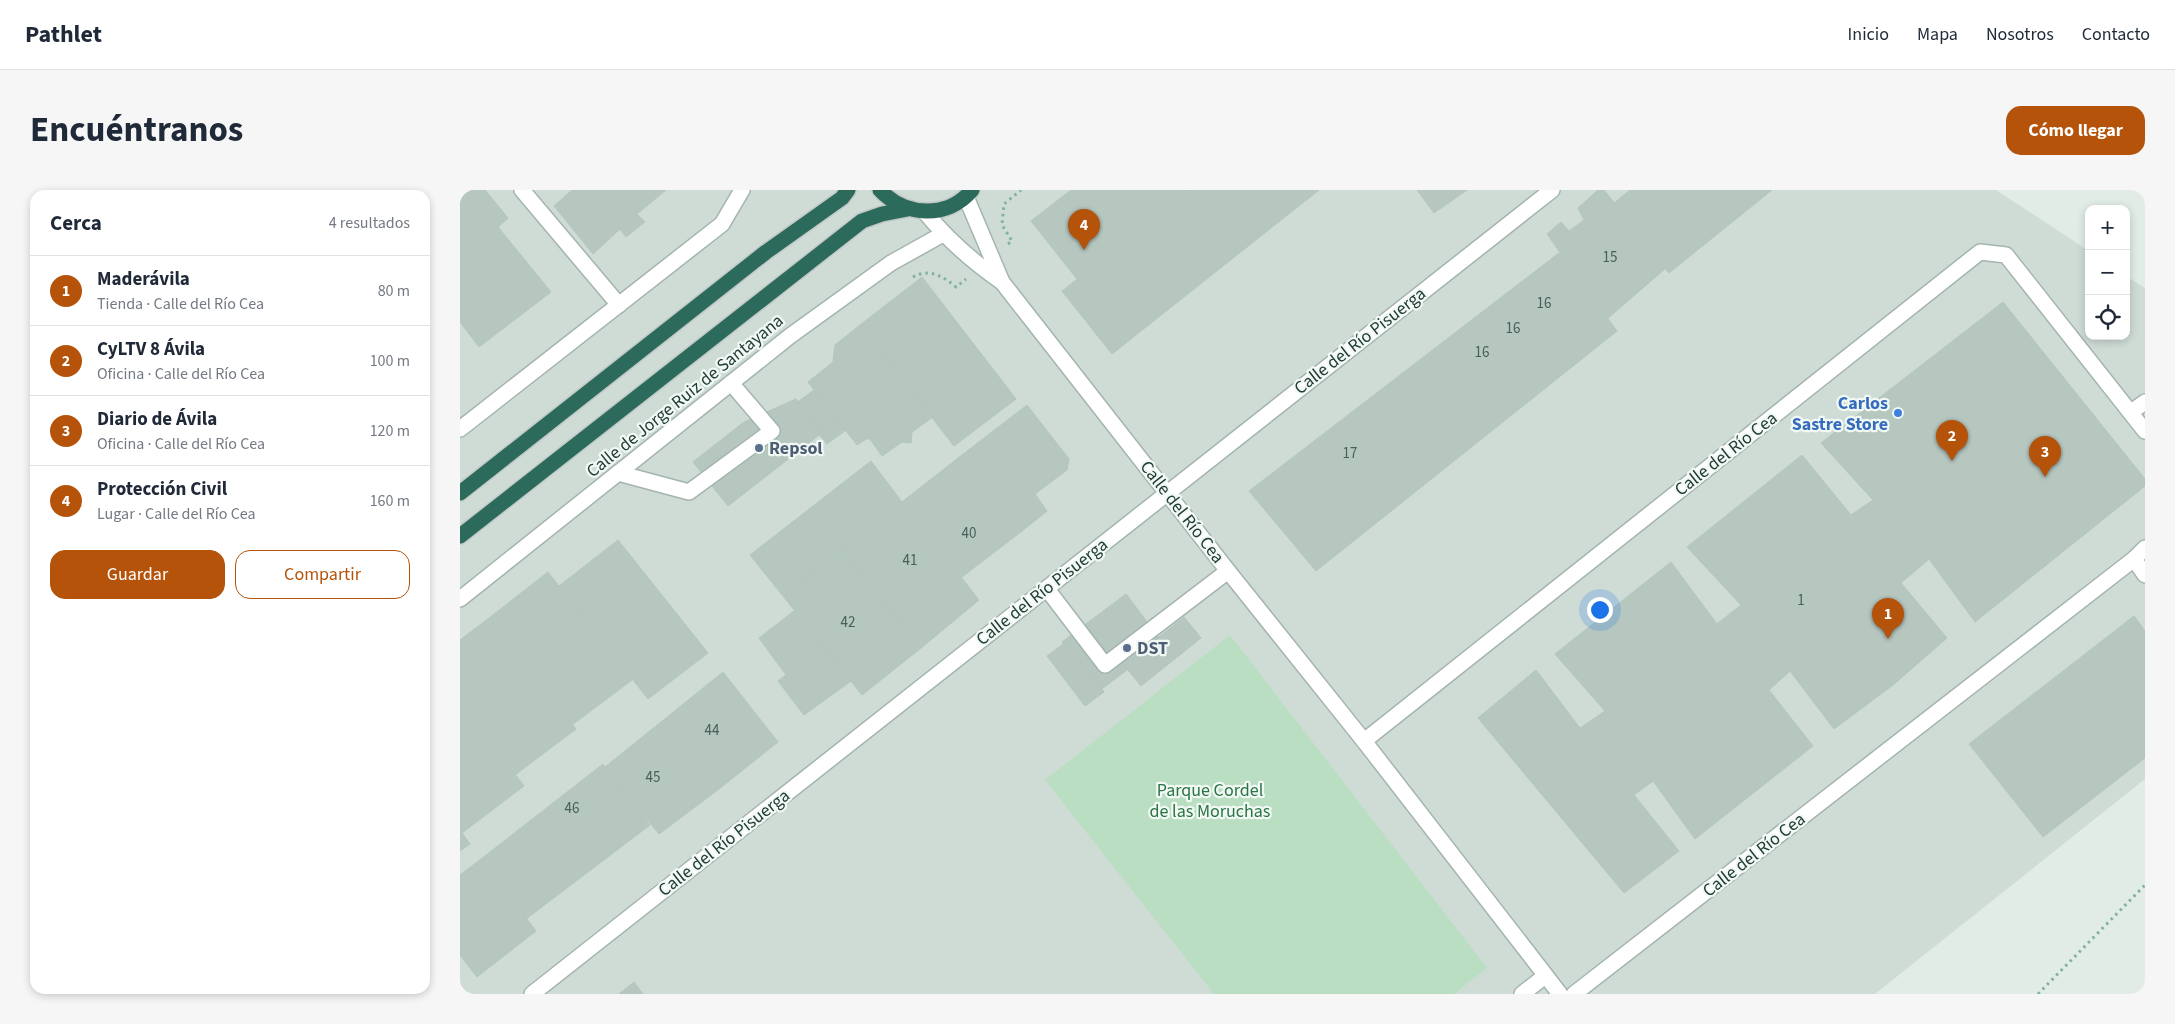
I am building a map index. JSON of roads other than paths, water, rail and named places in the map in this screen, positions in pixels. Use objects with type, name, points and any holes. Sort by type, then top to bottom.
[{"type":"highway","points":[[460,493],[766,252],[842,198],[848,190]]},
{"type":"highway","name":"Calle de Jorge Ruiz de Santayana","points":[[880,190],[894,202],[908,209],[925,212],[940,210],[954,205],[969,194]]},
{"type":"highway","name":"Calle de Jorge Ruiz de Santayana","points":[[460,536],[862,221],[882,214],[908,209]]},
{"type":"street","points":[[522,190],[619,304]]},
{"type":"street","points":[[460,429],[722,224],[742,190]]},
{"type":"street","name":"Calle del Río Pisuerga","points":[[532,994],[1552,190]]},
{"type":"street","name":"Calle del Río Cea","points":[[969,194],[986,262]]},
{"type":"street","name":"Calle del Río Cea","points":[[925,212],[943,234],[986,262],[1364,741],[1560,994]]},
{"type":"street","name":"Calle de Jorge Ruiz de Santayana","points":[[460,599],[790,336],[891,263],[943,234]]},
{"type":"street","name":"Calle del Río Cea","points":[[1364,741],[1980,252],[2006,255],[2145,431]]},
{"type":"street","points":[[618,473],[689,492],[772,432],[731,383]]},
{"type":"street","points":[[2131,412],[2145,402]]},
{"type":"street","name":"Calle del Río Cea","points":[[1574,994],[2134,559],[2145,548]]},
{"type":"street","points":[[2134,559],[2145,575]]},
{"type":"street","points":[[1047,589],[1105,665],[1228,571]]},
{"type":"street","points":[[1522,994],[1545,976]]},
{"type":"place","name":"Protección Civil","points":[[1084,250]]},
{"type":"place","name":"Carlos Sastre Store","points":[[1898,413]]},
{"type":"place","name":"Repsol","points":[[759,448]]},
{"type":"place","name":"CyLTV 8 Ávila","points":[[1952,461]]},
{"type":"place","name":"Diario de Ávila","points":[[2045,477]]},
{"type":"place","name":"Maderávila","points":[[1888,639]]},
{"type":"place","name":"DST","points":[[1127,648]]},
{"type":"park label","name":"Parque Cordel de las Moruchas","points":[[1210,800]]}]
